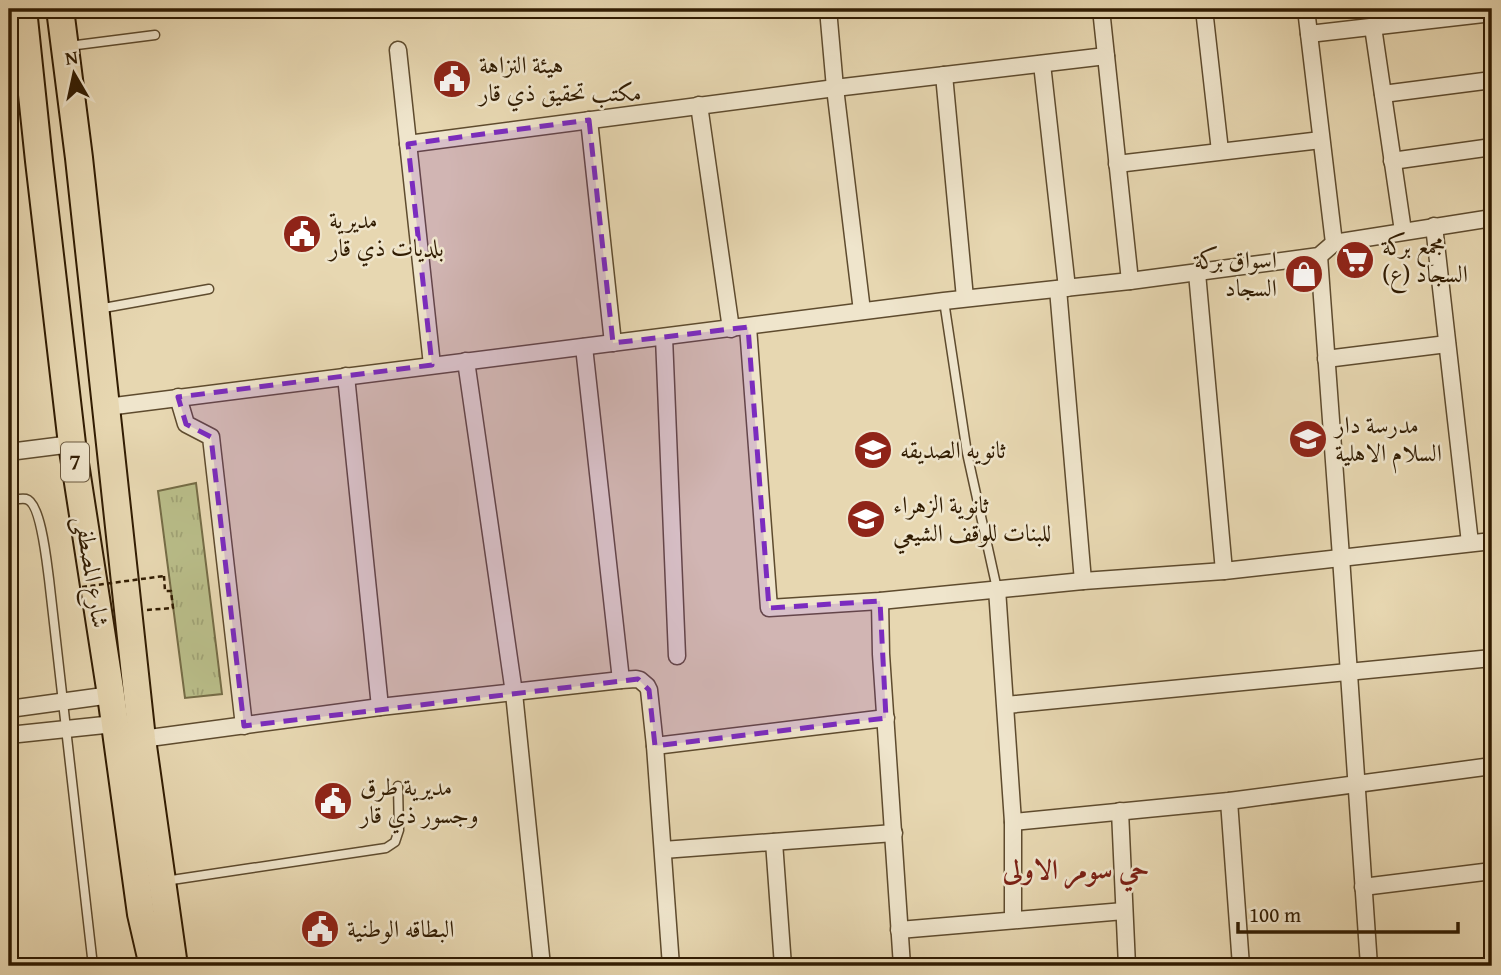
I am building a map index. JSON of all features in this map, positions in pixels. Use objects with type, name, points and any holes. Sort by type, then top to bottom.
[{"type":"highway","name":"شارع المصطفى","points":[[23,9],[72,444],[114,724],[154,912],[174,966]]},
{"type":"highway","name":"شارع المصطفى","points":[[60,9],[107,407],[142,740],[162,881],[154,912],[153,966]]},
{"type":"highway","points":[[37,139],[76,133]]},
{"type":"highway","points":[[138,966],[141,947],[154,912]]},
{"type":"highway","points":[[154,912],[185,966]]},
{"type":"street","points":[[828,9],[862,311]]},
{"type":"street","points":[[1101,9],[1130,281]]},
{"type":"street","points":[[1204,9],[1220,152]]},
{"type":"street","points":[[1306,9],[1334,243]]},
{"type":"street","points":[[1310,34],[1492,13]]},
{"type":"street","points":[[1374,27],[1403,231]]},
{"type":"street","points":[[397,50],[432,365]]},
{"type":"street","points":[[408,144],[699,105],[1106,56]]},
{"type":"street","points":[[1042,64],[1062,288],[1083,581]]},
{"type":"street","points":[[944,75],[965,298]]},
{"type":"street","points":[[1383,94],[1492,80]]},
{"type":"street","points":[[699,105],[732,328]]},
{"type":"street","points":[[589,120],[613,343]]},
{"type":"street","points":[[1117,164],[1321,140]]},
{"type":"street","points":[[1392,161],[1492,147]]},
{"type":"street","points":[[107,407],[1319,256],[1334,243],[1492,218]]},
{"type":"street","points":[[1434,226],[1469,543]]},
{"type":"street","points":[[1319,256],[1369,966]]},
{"type":"street","points":[[1197,272],[1224,571]]},
{"type":"street","points":[[748,327],[769,608],[1224,571],[1492,541]]},
{"type":"street","points":[[664,337],[677,656]]},
{"type":"street","points":[[1326,359],[1447,344]]},
{"type":"street","points":[[584,347],[621,680]]},
{"type":"street","points":[[466,361],[514,693],[542,966]]},
{"type":"street","points":[[346,376],[380,707]]},
{"type":"street","points":[[178,397],[186,424],[211,437],[244,726]]},
{"type":"street","points":[[9,452],[72,444]]},
{"type":"street","points":[[998,589],[1013,821],[1013,920]]},
{"type":"street","points":[[880,601],[881,654],[902,966]]},
{"type":"street","points":[[1006,705],[1492,658]]},
{"type":"street","points":[[142,740],[380,707],[636,679],[647,686],[650,695],[671,966]]},
{"type":"street","points":[[9,709],[111,695]]},
{"type":"street","points":[[655,746],[886,718]]},
{"type":"street","points":[[9,735],[114,724]]},
{"type":"street","points":[[1013,821],[1229,801],[1492,766]]},
{"type":"street","points":[[1229,801],[1241,966]]},
{"type":"street","points":[[1120,811],[1127,966]]},
{"type":"street","points":[[663,850],[894,833]]},
{"type":"street","points":[[774,842],[783,966]]},
{"type":"street","points":[[1363,887],[1492,871]]},
{"type":"street","points":[[899,930],[1124,911]]},
{"type":"lane","points":[[66,47],[155,35]]},
{"type":"lane","points":[[95,310],[209,289]]},
{"type":"lane","points":[[944,301],[967,453],[998,589]]},
{"type":"lane","points":[[9,500],[26,499],[32,502],[38,516],[49,579],[93,966]]},
{"type":"lane","points":[[162,881],[386,848],[396,842],[399,830],[398,786]]},
{"type":"path","points":[[82,587],[163,576],[165,591],[171,591],[173,608],[129,612]]},
{"type":"highlighted area","points":[[589,120],[613,343],[748,327],[769,608],[880,601],[886,718],[655,746],[649,690],[638,679],[244,726],[211,437],[186,424],[178,397],[432,365],[408,144]]},
{"type":"green space","points":[[196,483],[222,694],[185,698],[158,491]]},
{"type":"place","name":"هيئة النزاهة مكتب تحقيق ذي قار","points":[[452,79]]},
{"type":"place","name":"مديرية بلديات ذي قار","points":[[302,234]]},
{"type":"place","name":"مجمع بركة السجاد (ع)","points":[[1355,260]]},
{"type":"place","name":"اسواق بركة السجاد","points":[[1304,274]]},
{"type":"place","name":"مدرسة دار السلام الاهلية","points":[[1308,439]]},
{"type":"place","name":"ثانويه الصديقه","points":[[873,450]]},
{"type":"place","name":"ثانوية الزهراء للبنات للوقف الشيعي","points":[[866,519]]},
{"type":"place","name":"مديرية طرق وجسور ذي قار","points":[[333,801]]},
{"type":"place","name":"البطاقه الوطنية","points":[[320,929]]},
{"type":"district","name":"حي سومر الاولى","points":[[1076,869]]}]
